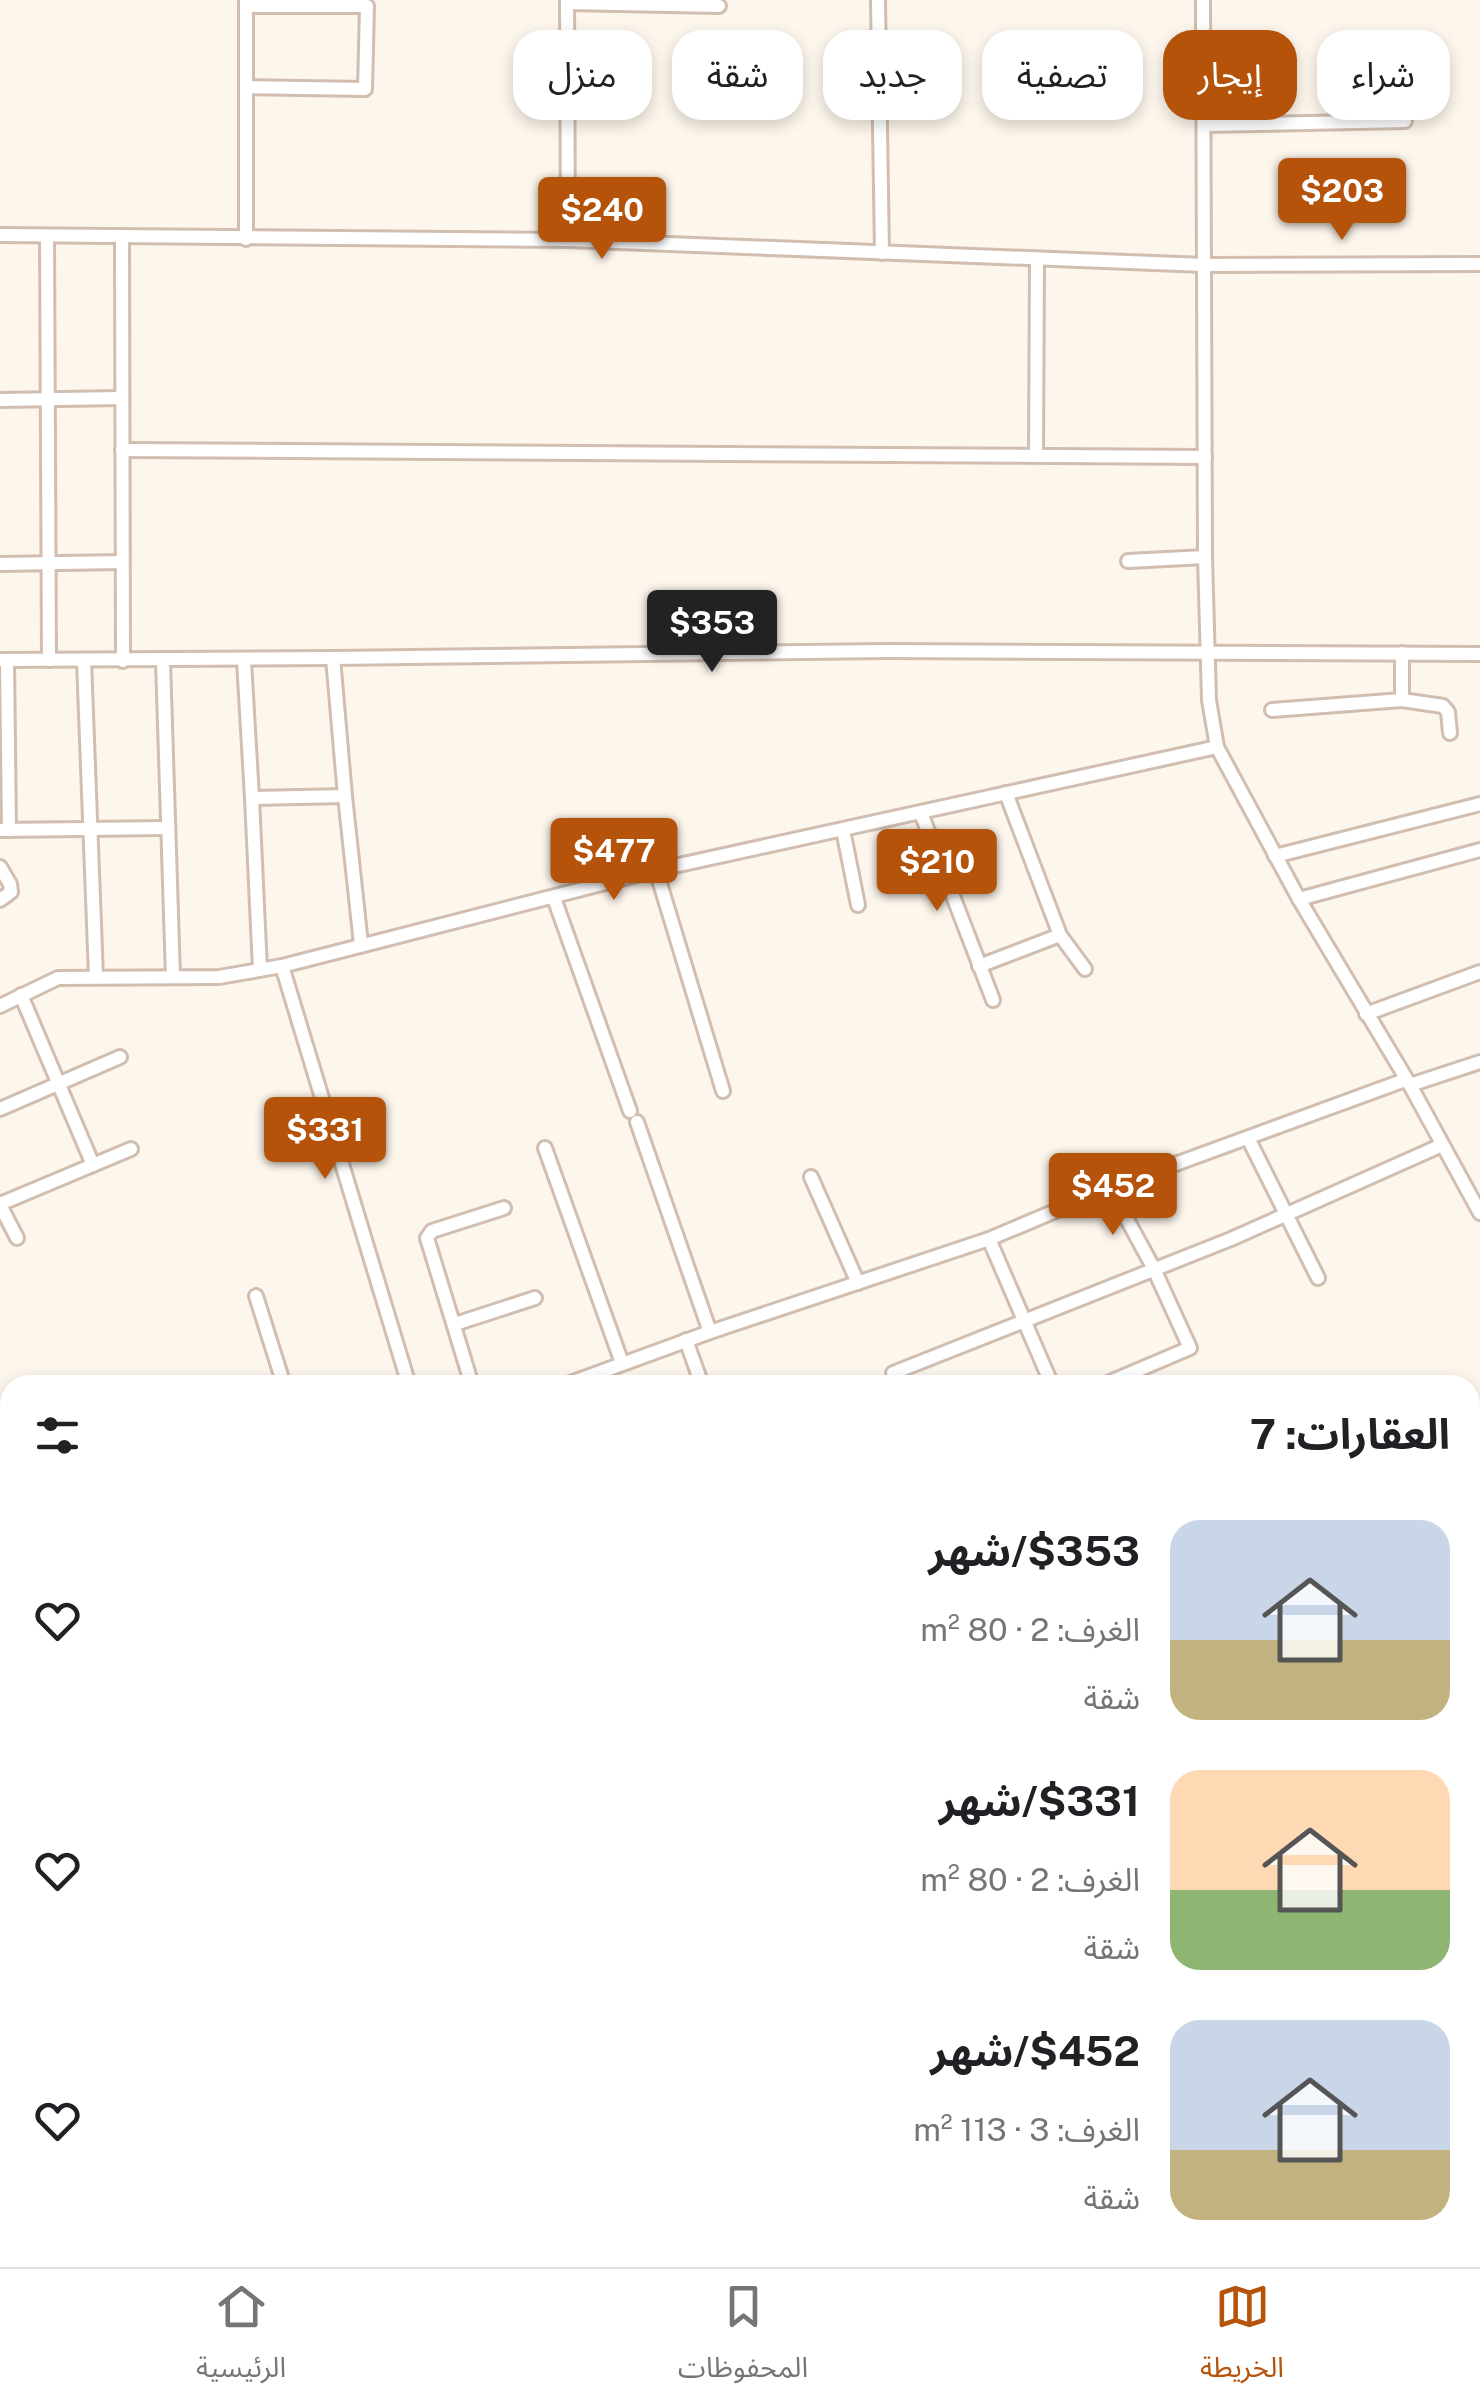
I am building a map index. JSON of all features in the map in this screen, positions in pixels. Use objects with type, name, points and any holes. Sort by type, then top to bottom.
[{"type":"street","points":[[878,0],[882,253]]},
{"type":"street","points":[[1203,0],[1205,558],[1209,700],[1217,747],[1299,900],[1480,1212]]},
{"type":"street","points":[[568,240],[567,2],[719,6]]},
{"type":"street","points":[[246,87],[365,89],[367,6],[246,3],[246,87],[246,239]]},
{"type":"street","points":[[1204,125],[1405,121]]},
{"type":"street","points":[[0,235],[568,240],[1204,264],[1480,264]]},
{"type":"street","points":[[47,236],[49,660]]},
{"type":"street","points":[[122,237],[123,660]]},
{"type":"street","points":[[1036,455],[1037,259]]},
{"type":"street","points":[[0,400],[122,398]]},
{"type":"street","points":[[122,450],[1205,456]]},
{"type":"street","points":[[1128,560],[1205,558]]},
{"type":"street","points":[[0,564],[122,562]]},
{"type":"street","points":[[168,828],[5,830],[4,660],[162,662],[888,652],[1480,654]]},
{"type":"street","points":[[1402,653],[1402,700]]},
{"type":"street","points":[[333,658],[361,944]]},
{"type":"street","points":[[244,660],[260,970]]},
{"type":"street","points":[[84,661],[96,977]]},
{"type":"street","points":[[162,662],[173,977]]},
{"type":"street","points":[[1272,710],[1402,700],[1443,706],[1448,712],[1450,733]]},
{"type":"street","points":[[0,1006],[58,978],[219,976],[282,966],[656,870],[1217,747]]},
{"type":"street","points":[[1006,792],[1060,935],[1085,968]]},
{"type":"street","points":[[252,798],[345,796]]},
{"type":"street","points":[[1275,856],[1480,804]]},
{"type":"street","points":[[922,813],[993,1000]]},
{"type":"street","points":[[843,830],[858,905]]},
{"type":"street","points":[[1299,900],[1480,850]]},
{"type":"street","points":[[0,866],[10,884],[10,892],[0,900]]},
{"type":"street","points":[[656,870],[723,1092]]},
{"type":"street","points":[[554,898],[710,1332]]},
{"type":"street","points":[[979,966],[1060,935]]},
{"type":"street","points":[[282,966],[406,1375]]},
{"type":"street","points":[[1366,1014],[1480,972]]},
{"type":"street","points":[[20,995],[93,1165]]},
{"type":"street","points":[[0,1109],[120,1058]]},
{"type":"street","points":[[591,1375],[989,1239],[1110,1188],[1248,1138],[1480,1062]]},
{"type":"street","points":[[1248,1138],[1318,1278]]},
{"type":"street","points":[[893,1374],[1285,1215],[1442,1144]]},
{"type":"street","points":[[545,1148],[622,1363]]},
{"type":"street","points":[[16,1238],[0,1205],[131,1149]]},
{"type":"street","points":[[811,1177],[858,1283]]},
{"type":"street","points":[[1110,1188],[1154,1269],[1190,1348],[1128,1375]]},
{"type":"street","points":[[469,1375],[426,1238],[428,1233],[504,1208]]},
{"type":"street","points":[[989,1239],[1048,1375]]},
{"type":"street","points":[[256,1296],[281,1375]]},
{"type":"street","points":[[455,1324],[534,1298]]},
{"type":"street","points":[[686,1340],[698,1375]]}]
